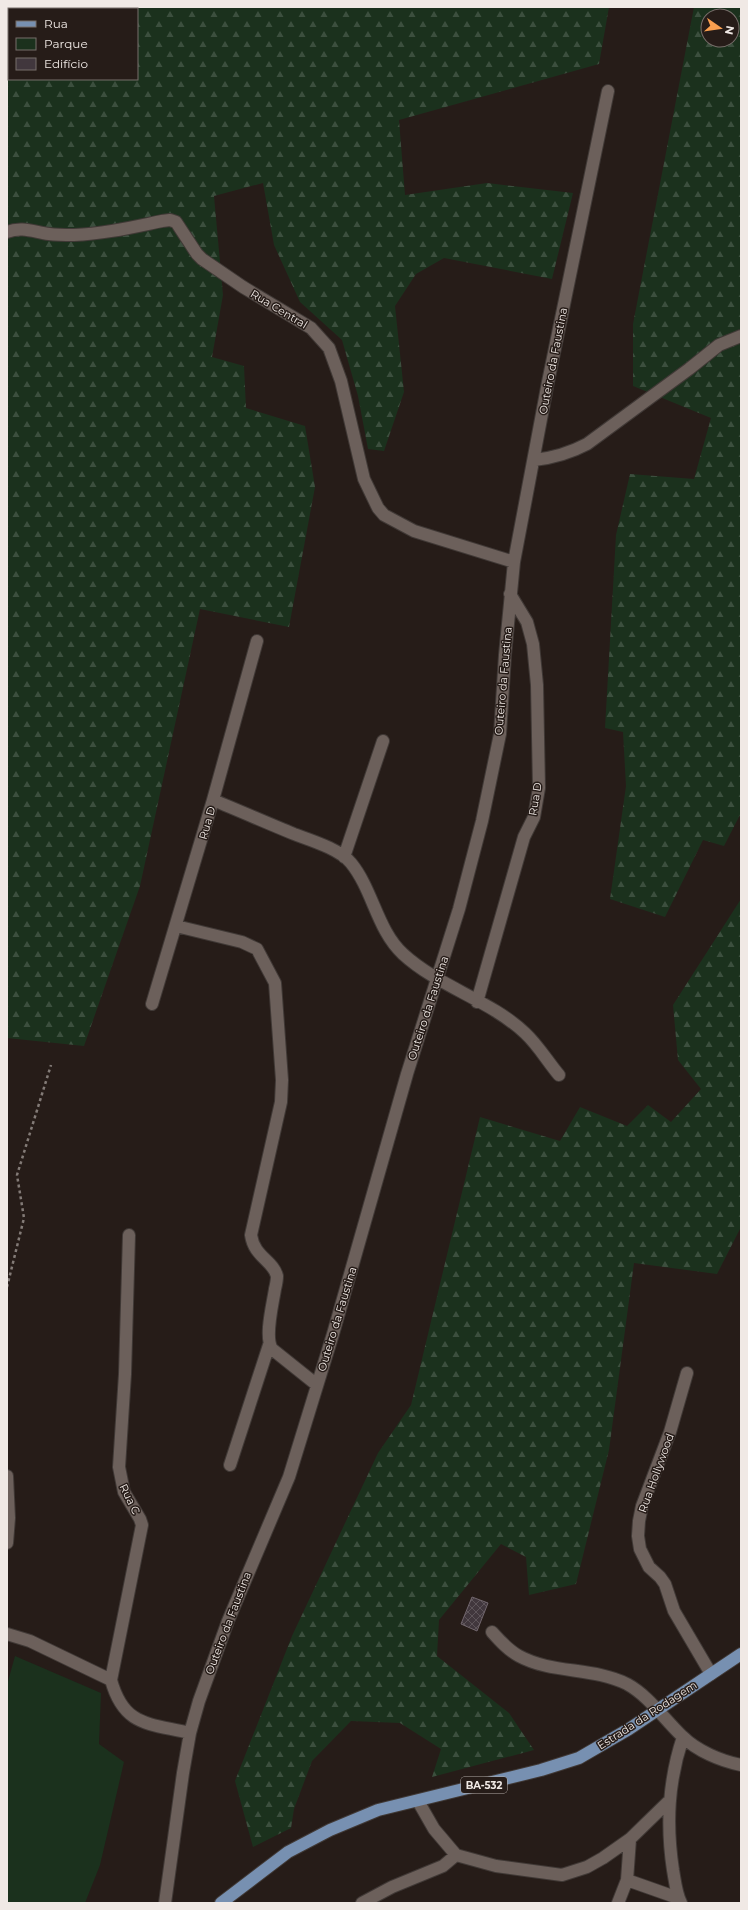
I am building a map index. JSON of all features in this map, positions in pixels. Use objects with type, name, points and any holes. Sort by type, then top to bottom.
[{"type":"main road","name":"Estrada da Rodagem","points":[[221,1903],[288,1852],[311,1838],[378,1810],[562,1764],[578,1758],[658,1710],[741,1654]]},
{"type":"street","name":"Outeiro da Faustina","points":[[165,1903],[175,1822],[190,1734],[199,1702],[216,1652],[289,1477],[364,1230],[407,1074],[459,909],[482,821],[500,734],[510,594],[514,562],[548,382],[608,91]]},
{"type":"street","name":"Rua Central","points":[[7,232],[15,229],[25,229],[49,234],[74,235],[99,233],[162,221],[170,220],[176,222],[197,254],[202,259],[243,287],[311,328],[329,348],[341,381],[364,480],[378,508],[384,515],[414,531],[514,562]]},
{"type":"street","points":[[534,460],[559,456],[575,451],[587,444],[719,345],[741,336]]},
{"type":"street","name":"Rua D","points":[[477,1002],[524,837],[534,817],[539,788],[537,685],[533,644],[527,622],[510,594]]},
{"type":"street","name":"Rua D","points":[[152,1004],[213,800],[257,641]]},
{"type":"street","points":[[344,857],[383,741]]},
{"type":"street","points":[[213,800],[318,844],[344,857],[350,862],[359,875],[394,945],[404,955],[438,979],[506,1018],[526,1033],[559,1075]]},
{"type":"street","points":[[176,926],[242,942],[257,949],[275,983],[282,1080],[281,1102],[251,1235],[252,1244],[272,1268],[276,1276],[269,1329],[269,1345],[230,1465]]},
{"type":"street","name":"Rua C","points":[[111,1680],[142,1526],[140,1519],[124,1492],[119,1466],[125,1374],[129,1235]]},
{"type":"street","points":[[269,1345],[317,1385]]},
{"type":"street","name":"Rua Hollywood","points":[[687,1373],[670,1432],[642,1506],[638,1536],[640,1549],[649,1567],[665,1584],[674,1611],[711,1674]]},
{"type":"street","points":[[7,1476],[9,1518],[7,1543]]},
{"type":"street","points":[[492,1632],[506,1647],[519,1656],[547,1666],[599,1674],[628,1685],[658,1710],[682,1737],[706,1753],[741,1765]]},
{"type":"street","points":[[7,1634],[30,1641],[111,1680],[115,1695],[121,1705],[132,1717],[142,1722],[190,1734]]},
{"type":"street","points":[[680,1901],[671,1851],[668,1802],[675,1761],[682,1737]]},
{"type":"street","points":[[418,1801],[434,1829],[456,1855],[496,1866],[562,1875],[587,1867],[630,1839],[668,1802]]},
{"type":"street","points":[[618,1903],[626,1880],[630,1839]]},
{"type":"street","points":[[362,1903],[392,1887],[443,1866],[456,1855]]},
{"type":"street","points":[[626,1880],[680,1901]]},
{"type":"path","points":[[7,1287],[24,1218],[17,1175],[51,1065]]},
{"type":"green space","points":[[7,7],[609,7],[599,64],[399,120],[405,195],[487,183],[573,193],[552,279],[444,258],[416,274],[395,306],[404,392],[384,451],[368,449],[358,396],[342,340],[300,302],[274,245],[263,183],[214,196],[223,295],[212,357],[244,366],[246,408],[305,426],[315,487],[289,627],[200,609],[140,886],[84,1046],[7,1038]]},
{"type":"green space","points":[[694,7],[741,7],[741,813],[724,846],[703,840],[665,917],[610,899],[626,786],[623,732],[605,728],[616,535],[630,474],[694,479],[711,418],[633,386],[633,324]]},
{"type":"green space","points":[[741,899],[741,1227],[717,1274],[634,1263],[609,1450],[576,1584],[529,1595],[526,1557],[501,1544],[439,1620],[437,1656],[509,1713],[534,1750],[432,1777],[441,1749],[400,1723],[351,1721],[312,1761],[294,1809],[291,1828],[253,1847],[235,1781],[292,1636],[378,1453],[411,1405],[480,1117],[560,1141],[580,1107],[627,1126],[648,1105],[671,1122],[701,1089],[678,1060],[673,1005]]},
{"type":"green space","points":[[15,1656],[101,1693],[99,1744],[124,1762],[100,1865],[85,1903],[7,1903],[7,1685]]},
{"type":"building","points":[[472,1597],[488,1603],[477,1631],[461,1624]]}]
